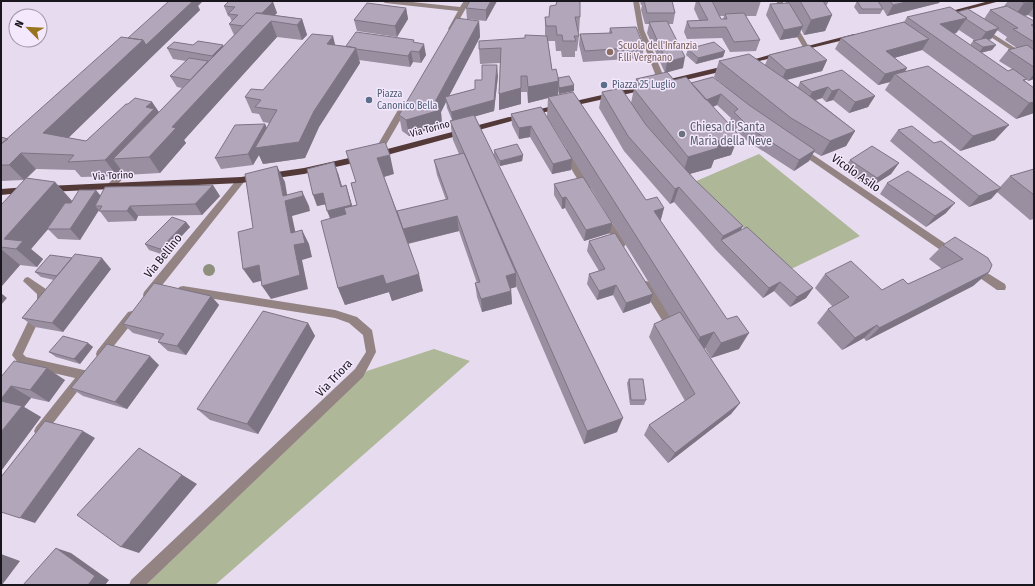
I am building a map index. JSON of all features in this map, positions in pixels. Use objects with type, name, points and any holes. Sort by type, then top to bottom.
[{"type":"main road","points":[[936,16],[958,13],[995,1]]},
{"type":"main road","name":"Via Torino","points":[[1,192],[241,180],[304,172],[618,97],[663,84],[704,77],[806,47],[860,34]]},
{"type":"street","points":[[385,1],[462,9]]},
{"type":"street","points":[[448,34],[467,1]]},
{"type":"street","points":[[636,1],[641,30],[663,84]]},
{"type":"street","points":[[779,1],[806,47]]},
{"type":"street","points":[[975,24],[1034,63]]},
{"type":"street","points":[[376,155],[409,99]]},
{"type":"street","name":"Vicolo Asilo","points":[[794,144],[1001,287]]},
{"type":"street","points":[[560,145],[627,254]]},
{"type":"street","points":[[111,186],[138,157]]},
{"type":"street","name":"Via Bellino","points":[[35,436],[241,180]]},
{"type":"street","points":[[640,274],[669,322]]},
{"type":"street","points":[[28,281],[42,292],[42,303],[17,355],[23,361],[89,369]]},
{"type":"street","name":"Via Triora","points":[[136,585],[360,374],[371,352],[368,333],[353,320],[335,314],[155,286]]},
{"type":"green space","points":[[759,154],[860,236],[789,270],[694,182]]},
{"type":"green space","points":[[434,349],[470,361],[215,585],[146,585],[367,371]]},
{"type":"building","points":[[169,1],[193,1],[146,45],[143,40],[128,38]]},
{"type":"building","points":[[229,1],[273,2],[262,13],[256,13],[243,26],[229,24],[238,15],[228,14],[235,7],[224,6]]},
{"type":"building","points":[[470,1],[491,1],[486,10],[466,8]]},
{"type":"building","points":[[557,1],[580,1],[580,17],[575,17],[579,36],[574,36],[576,41],[563,41],[562,35],[557,35],[556,26],[546,26],[545,17],[549,17],[550,6],[556,5]]},
{"type":"building","points":[[644,1],[672,1],[675,13],[647,13]]},
{"type":"building","points":[[698,1],[712,1],[721,19],[727,19],[725,14],[744,13],[760,40],[734,42],[726,27],[690,28],[687,21],[708,20]]},
{"type":"building","points":[[800,1],[823,1],[832,15],[811,20]]},
{"type":"building","points":[[857,1],[878,1],[883,9],[862,9]]},
{"type":"building","points":[[890,1],[910,1],[893,5]]},
{"type":"building","points":[[1021,1],[1033,1],[1024,3]]},
{"type":"building","points":[[367,3],[406,8],[395,26],[354,20]]},
{"type":"building","points":[[789,3],[803,26],[784,30],[770,4]]},
{"type":"building","points":[[1007,6],[1034,21],[1034,24],[1031,25],[1034,27],[1034,42],[1013,29],[1018,28],[990,10]]},
{"type":"building","points":[[950,7],[967,18],[940,24],[1008,71],[1013,69],[1027,79],[1023,80],[1034,88],[1034,102],[1029,103],[907,17]]},
{"type":"building","points":[[968,9],[999,28],[986,32],[957,12]]},
{"type":"building","points":[[256,13],[302,19],[297,25],[271,21],[172,127],[176,128],[149,157],[113,159]]},
{"type":"building","points":[[456,18],[479,21],[435,102],[440,110],[406,120],[399,115]]},
{"type":"building","points":[[667,21],[685,57],[667,62],[649,22]]},
{"type":"building","points":[[904,22],[929,39],[886,51],[907,68],[885,74],[841,38]]},
{"type":"building","points":[[636,27],[644,47],[585,51],[580,34],[612,33],[610,28]]},
{"type":"building","points":[[356,32],[414,40],[413,42],[424,44],[419,52],[411,51],[408,56],[356,49],[346,46]]},
{"type":"building","points":[[312,34],[333,36],[327,44],[356,48],[314,111],[299,142],[255,148],[277,110],[255,107],[261,100],[245,97],[251,89],[263,90]]},
{"type":"building","points":[[525,35],[547,36],[552,70],[556,69],[559,81],[528,87],[527,76],[521,76],[521,88],[499,94],[501,48],[479,49],[479,41],[525,38]]},
{"type":"building","points":[[121,37],[143,40],[43,133],[86,141],[126,104],[135,98],[152,102],[146,107],[154,109],[105,160],[68,162],[74,155],[21,153],[9,165],[1,165],[1,144]]},
{"type":"building","points":[[986,38],[996,45],[983,47],[973,41]]},
{"type":"building","points":[[198,41],[223,45],[212,56],[167,48],[174,42],[193,45]]},
{"type":"building","points":[[714,42],[725,51],[698,58],[688,49]]},
{"type":"building","points":[[809,45],[827,60],[786,70],[769,55]]},
{"type":"building","points":[[1027,45],[1034,50],[1034,67],[1008,50]]},
{"type":"building","points":[[749,54],[804,92],[855,131],[830,141],[791,118],[719,61]]},
{"type":"building","points":[[189,58],[208,61],[190,80],[170,76]]},
{"type":"building","points":[[482,65],[497,65],[494,100],[451,112],[445,97],[475,89],[475,80],[482,80]]},
{"type":"building","points":[[928,66],[1009,125],[973,136],[895,74]]},
{"type":"building","points":[[842,70],[875,96],[855,102],[839,89],[832,91],[828,87],[812,92],[800,82]]},
{"type":"building","points":[[667,72],[674,80],[686,77],[739,135],[713,142],[718,148],[688,157],[634,89],[643,87],[636,79]]},
{"type":"building","points":[[569,76],[574,85],[559,88],[558,78]]},
{"type":"building","points":[[713,77],[749,105],[815,150],[799,160],[751,129],[734,112],[738,109],[721,94],[706,100],[691,83]]},
{"type":"building","points":[[621,88],[646,125],[695,180],[743,226],[723,236],[679,187],[675,189],[628,136],[602,92]]},
{"type":"building","points":[[573,92],[646,200],[657,197],[664,208],[654,211],[727,319],[737,316],[749,333],[721,343],[714,332],[700,337],[548,97]]},
{"type":"building","points":[[541,107],[572,159],[553,164],[531,126],[519,128],[511,114]]},
{"type":"building","points":[[474,115],[623,418],[587,431],[450,121]]},
{"type":"building","points":[[265,124],[248,154],[215,158],[235,125]]},
{"type":"building","points":[[912,126],[934,143],[941,141],[1001,188],[979,196],[898,130]]},
{"type":"building","points":[[1,137],[8,139],[1,144]]},
{"type":"building","points":[[385,142],[390,155],[377,158],[419,274],[386,284],[383,275],[338,288],[321,221],[346,214],[344,208],[357,205],[351,183],[356,182],[346,151]]},
{"type":"building","points":[[517,144],[523,155],[500,161],[494,150]]},
{"type":"building","points":[[872,146],[899,163],[877,178],[850,160]]},
{"type":"building","points":[[464,153],[516,273],[506,276],[511,291],[481,299],[475,283],[480,282],[457,216],[403,229],[397,211],[448,199],[434,160]]},
{"type":"building","points":[[334,162],[341,187],[346,185],[351,205],[327,211],[323,193],[313,195],[307,169]]},
{"type":"building","points":[[277,166],[283,196],[302,191],[303,196],[285,201],[291,233],[302,230],[305,243],[294,245],[300,275],[262,286],[259,265],[243,269],[238,232],[253,228],[245,174]]},
{"type":"building","points":[[1034,169],[1034,195],[1010,176]]},
{"type":"building","points":[[908,171],[955,203],[935,216],[887,183]]},
{"type":"building","points":[[583,177],[612,223],[586,230],[566,197],[562,198],[554,184]]},
{"type":"building","points":[[26,178],[55,182],[4,239],[23,241],[16,249],[1,247],[1,205]]},
{"type":"building","points":[[213,185],[195,204],[130,206],[127,211],[99,211],[102,206],[95,206],[105,187]]},
{"type":"building","points":[[79,190],[96,190],[70,229],[47,229],[65,203],[71,203]]},
{"type":"building","points":[[172,217],[186,222],[160,249],[145,244]]},
{"type":"building","points":[[747,227],[813,288],[797,297],[780,282],[769,288],[721,240]]},
{"type":"building","points":[[615,233],[653,294],[626,303],[616,285],[599,291],[589,274],[605,269],[589,241]]},
{"type":"building","points":[[955,237],[988,258],[992,265],[989,272],[879,328],[877,325],[855,338],[828,309],[849,297],[825,274],[851,261],[882,290],[903,279],[908,284],[963,259],[943,245]]},
{"type":"building","points":[[75,254],[102,258],[52,323],[22,318]]},
{"type":"building","points":[[50,255],[72,258],[57,276],[35,272]]},
{"type":"building","points":[[154,283],[211,296],[177,346],[158,342],[164,334],[123,324]]},
{"type":"building","points":[[263,311],[308,323],[247,424],[197,409]]},
{"type":"building","points":[[680,312],[740,403],[675,453],[649,425],[695,394],[654,324]]},
{"type":"building","points":[[63,336],[88,343],[74,359],[49,352]]},
{"type":"building","points":[[107,344],[150,356],[115,402],[71,388]]},
{"type":"building","points":[[14,361],[47,368],[30,390],[11,386],[1,399],[1,377]]},
{"type":"building","points":[[629,379],[643,379],[646,400],[631,400]]},
{"type":"building","points":[[1,401],[22,406],[1,432]]},
{"type":"building","points":[[45,421],[83,431],[20,518],[1,512],[1,477]]},
{"type":"building","points":[[139,448],[182,475],[121,547],[77,515]]},
{"type":"building","points":[[56,548],[95,576],[88,585],[23,585]]},
{"type":"place","name":"Scuola dell'Infanzia F.lli Vergnano","points":[[610,52]]},
{"type":"place","name":"Piazza 25 Luglio","points":[[604,85]]},
{"type":"place","name":"Piazza Canonico Bella","points":[[369,100]]},
{"type":"place","name":"Chiesa di Santa Maria della Neve","points":[[682,134]]}]
